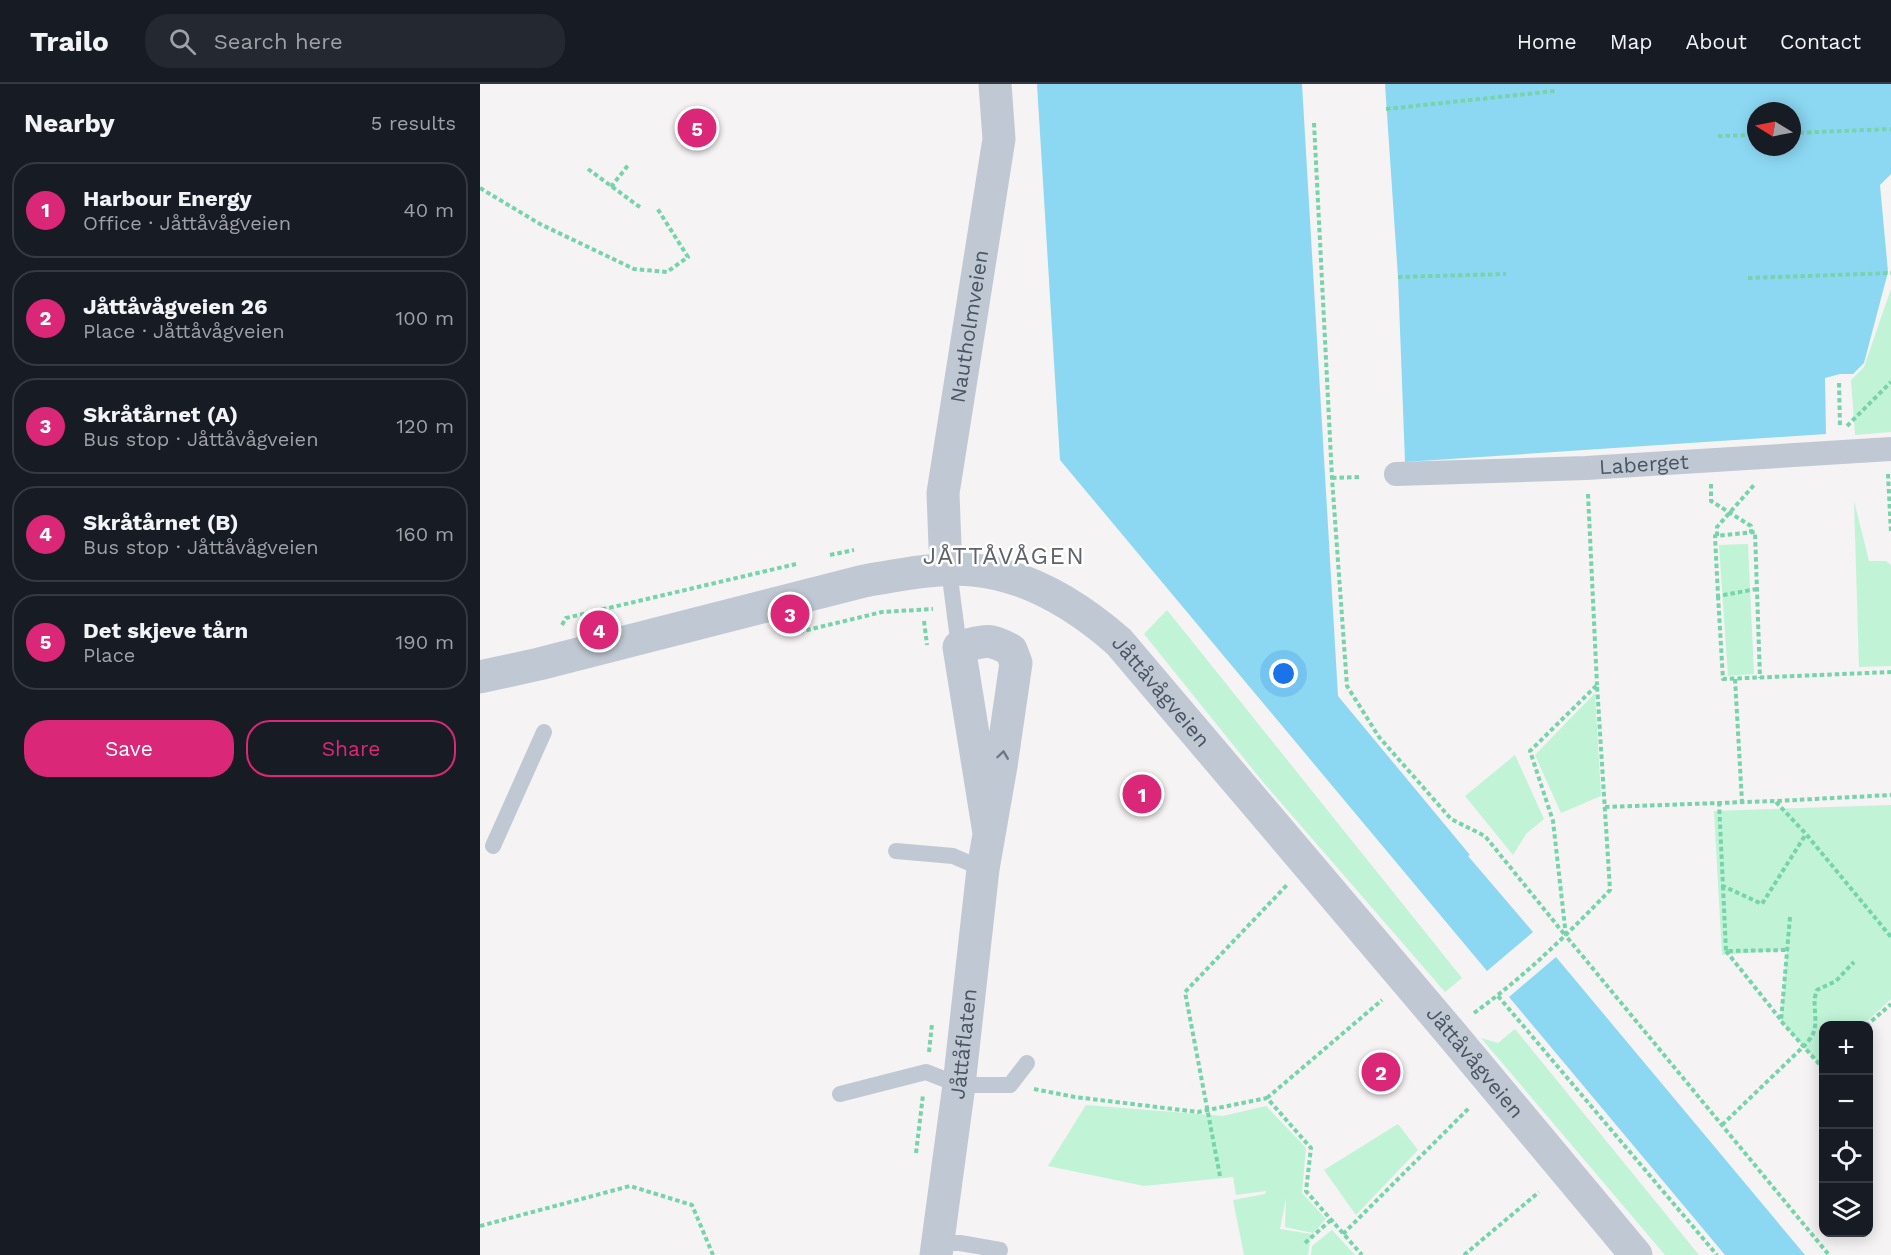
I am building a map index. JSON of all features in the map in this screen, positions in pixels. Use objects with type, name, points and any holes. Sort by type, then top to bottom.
[{"type":"street","name":"Nautholmveien","points":[[949,570],[945,546],[943,494],[999,139],[996,84]]},
{"type":"street","name":"Laberget","points":[[1396,474],[1586,468],[1889,449]]},
{"type":"street","name":"Jåttåvågveien","points":[[480,677],[864,581],[917,572],[974,570],[1031,585],[1074,607],[1098,623],[1119,642],[1636,1255]]},
{"type":"street","name":"Jåttåflaten","points":[[937,1249],[959,1085],[983,869],[1001,766],[1016,663],[1011,650],[994,642],[983,641],[944,651],[989,833]]},
{"type":"lane","name":"Jåttåflaten","points":[[944,651],[954,608],[949,570]]},
{"type":"lane","points":[[493,846],[544,732]]},
{"type":"lane","points":[[896,851],[953,856],[983,869]]},
{"type":"lane","points":[[840,1094],[926,1072],[959,1085],[1010,1085],[1027,1063]]},
{"type":"lane","points":[[937,1249],[960,1243],[1000,1250]]},
{"type":"path","points":[[1386,109],[1556,91]]},
{"type":"path","points":[[1314,123],[1332,478],[1347,686],[1379,736],[1451,819],[1485,836],[1829,1255]]},
{"type":"path","points":[[1801,133],[1891,129]]},
{"type":"path","points":[[1718,136],[1747,135]]},
{"type":"path","points":[[611,187],[629,164]]},
{"type":"path","points":[[588,169],[641,208]]},
{"type":"path","points":[[480,188],[540,224],[634,269],[667,272],[688,257],[657,208]]},
{"type":"path","points":[[1748,278],[1891,273]]},
{"type":"path","points":[[1398,277],[1506,274]]},
{"type":"path","points":[[1839,382],[1840,433],[1891,382]]},
{"type":"path","points":[[1889,449],[1891,533]]},
{"type":"path","points":[[1466,1018],[1498,996],[1566,936],[1610,890],[1586,468]]},
{"type":"path","points":[[1332,478],[1359,477]]},
{"type":"path","points":[[1718,536],[1717,527],[1757,481]]},
{"type":"path","points":[[1711,501],[1751,526],[1751,533]]},
{"type":"path","points":[[1760,678],[1755,532],[1714,536],[1723,679],[1760,678],[1891,672]]},
{"type":"path","points":[[1718,596],[1757,589]]},
{"type":"path","points":[[797,632],[882,612],[954,608]]},
{"type":"path","points":[[924,621],[944,651]]},
{"type":"path","points":[[1735,679],[1742,802]]},
{"type":"path","points":[[1566,936],[1553,821],[1530,751],[1597,686]]},
{"type":"path","points":[[1605,807],[1891,795]]},
{"type":"path","points":[[1776,801],[1891,936]]},
{"type":"path","points":[[1719,802],[1726,951],[1781,1021],[1819,1062]]},
{"type":"path","points":[[1723,886],[1762,904],[1806,834]]},
{"type":"path","points":[[1220,1176],[1185,993],[1289,882]]},
{"type":"path","points":[[1781,1021],[1790,917]]},
{"type":"path","points":[[1726,951],[1787,950]]},
{"type":"path","points":[[1722,1125],[1804,1046],[1814,1029],[1813,1004],[1817,990],[1836,981],[1854,962]]},
{"type":"path","points":[[1498,996],[1717,1255]]},
{"type":"path","points":[[1010,1085],[1198,1112],[1267,1098],[1382,1000]]},
{"type":"path","points":[[1872,1021],[1891,1004]]},
{"type":"path","points":[[915,1164],[933,1015]]},
{"type":"path","points":[[1267,1098],[1311,1148],[1306,1191],[1362,1255]]},
{"type":"path","points":[[1343,1234],[1469,1108]]},
{"type":"path","points":[[480,1226],[630,1186],[692,1205],[713,1255]]},
{"type":"path","points":[[1464,1255],[1539,1192]]},
{"type":"path","points":[[1305,1243],[1331,1220]]},
{"type":"green space","points":[[1891,289],[1891,432],[1855,435],[1851,380],[1864,367]]},
{"type":"green space","points":[[1854,501],[1869,561],[1886,561],[1891,565],[1891,666],[1859,667]]},
{"type":"green space","points":[[1748,544],[1754,674],[1728,676],[1719,545]]},
{"type":"green space","points":[[1167,610],[1462,978],[1445,992],[1263,782],[1144,634]]},
{"type":"green space","points":[[1595,693],[1601,796],[1561,813],[1535,755]]},
{"type":"green space","points":[[1515,755],[1544,819],[1526,834],[1513,855],[1465,796]]},
{"type":"green space","points":[[1891,805],[1891,999],[1867,1021],[1819,1021],[1819,1064],[1781,1021],[1787,950],[1722,955],[1714,811]]},
{"type":"green space","points":[[1515,1029],[1699,1255],[1665,1255],[1481,1038],[1498,1043]]},
{"type":"green space","points":[[1086,1105],[1223,1116],[1266,1106],[1306,1148],[1302,1193],[1326,1219],[1313,1233],[1285,1227],[1286,1198],[1280,1229],[1311,1234],[1308,1255],[1244,1255],[1233,1200],[1265,1194],[1266,1191],[1236,1195],[1233,1177],[1144,1186],[1048,1166]]},
{"type":"green space","points":[[1398,1124],[1418,1150],[1356,1215],[1324,1170]]},
{"type":"green space","points":[[1332,1230],[1355,1255],[1311,1255],[1312,1246]]},
{"type":"water","points":[[1037,84],[1302,84],[1338,696],[1533,932],[1487,971],[1060,460]]},
{"type":"water","points":[[1385,84],[1891,84],[1891,174],[1880,185],[1888,272],[1864,363],[1853,374],[1840,374],[1825,378],[1826,434],[1405,462],[1398,277]]},
{"type":"water","points":[[1556,957],[1805,1255],[1725,1255],[1509,997]]},
{"type":"place","name":"Det skjeve tårn","points":[[697,128]]},
{"type":"place","name":"Skråtårnet (A)","points":[[790,614]]},
{"type":"place","name":"Skråtårnet (B)","points":[[599,630]]},
{"type":"place","name":"Harbour Energy","points":[[1142,794]]},
{"type":"place","name":"Jåttåvågveien 26","points":[[1381,1072]]},
{"type":"district","name":"JÅTTÅVÅGEN","points":[[1004,556]]}]
